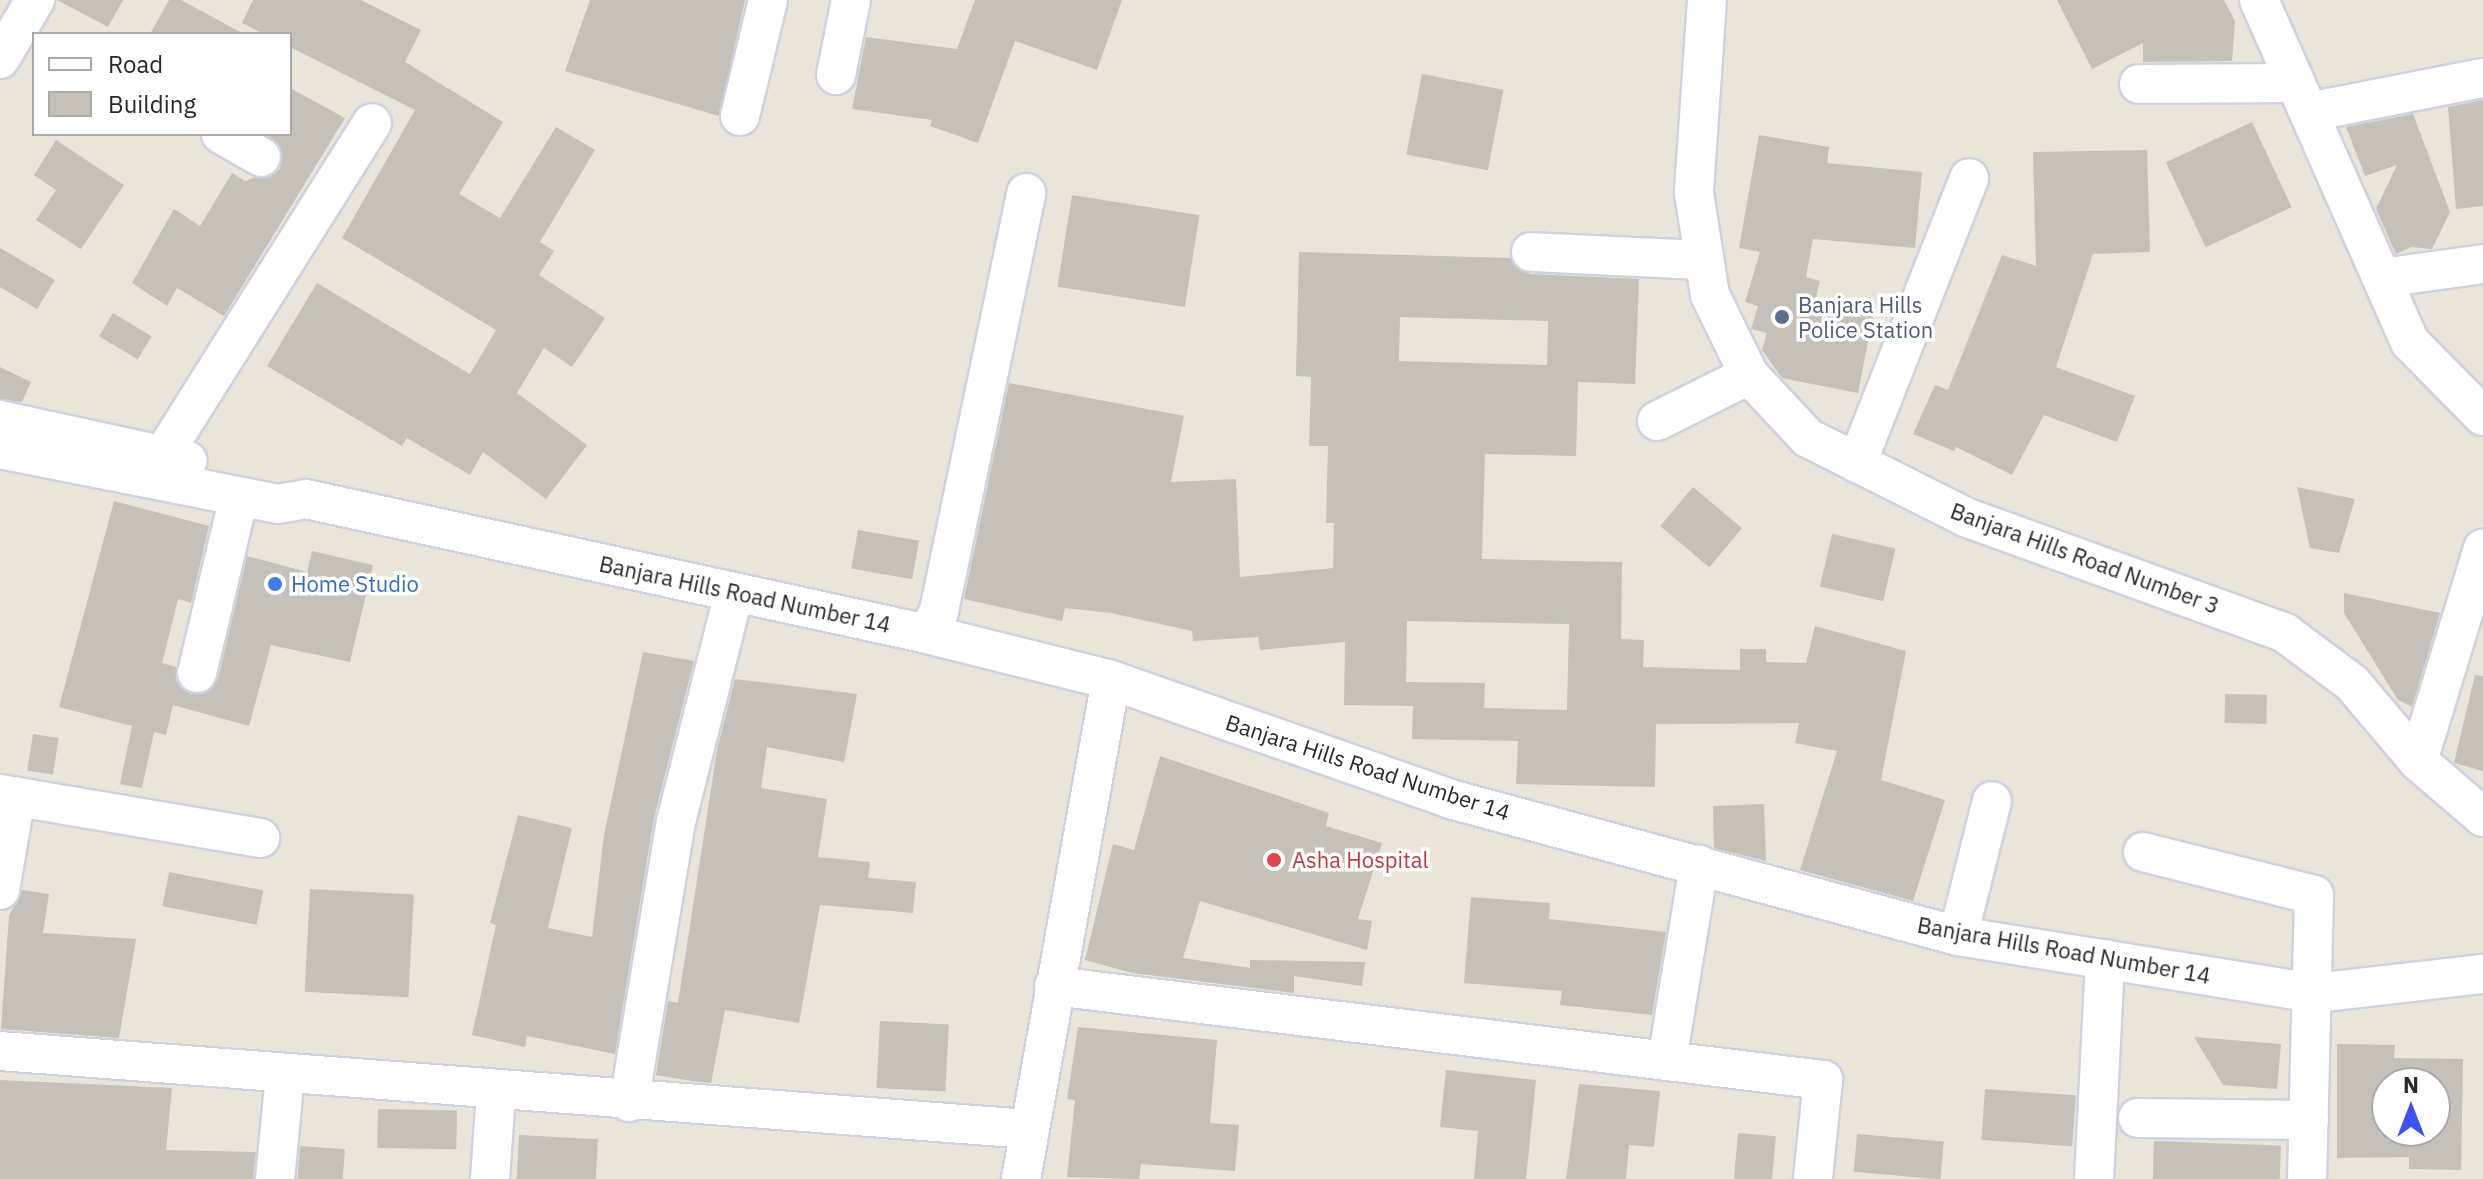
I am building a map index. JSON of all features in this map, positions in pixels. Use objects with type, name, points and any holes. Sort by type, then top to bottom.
[{"type":"street","points":[[740,116],[768,0]]},
{"type":"street","points":[[836,75],[851,0]]},
{"type":"street","name":"Banjara Hills Road Number 3","points":[[1707,0],[1694,193],[1710,295],[1749,375],[1808,438],[1968,518],[2285,633],[2352,683],[2418,761],[2483,817]]},
{"type":"street","points":[[2259,0],[2410,342],[2483,416]]},
{"type":"street","points":[[0,59],[35,18]]},
{"type":"street","points":[[2139,84],[2302,97],[2483,78]]},
{"type":"street","points":[[163,455],[372,123]]},
{"type":"street","points":[[224,136],[261,157]]},
{"type":"street","points":[[1857,463],[1969,178]]},
{"type":"street","points":[[927,634],[939,611],[1026,193]]},
{"type":"street","points":[[1531,252],[1703,260]]},
{"type":"street","points":[[2382,278],[2483,264]]},
{"type":"street","points":[[1657,421],[1749,375]]},
{"type":"street","name":"Banjara Hills Road Number 14","points":[[0,420],[282,479],[306,499]]},
{"type":"street","name":"Banjara Hills Road Number 14","points":[[0,449],[278,504],[306,499],[927,634],[1111,680],[1450,799],[1958,936],[2315,993],[2483,974]]},
{"type":"street","points":[[197,673],[239,497]]},
{"type":"street","points":[[2418,761],[2483,549]]},
{"type":"street","points":[[629,1102],[676,822],[734,592]]},
{"type":"street","points":[[1021,1179],[1027,1129],[1111,680]]},
{"type":"street","points":[[1,870],[8,795],[260,838]]},
{"type":"street","points":[[1958,936],[1992,801]]},
{"type":"street","points":[[2143,852],[2314,895],[2315,993],[2307,1179]]},
{"type":"street","points":[[1667,1061],[1699,865]]},
{"type":"street","points":[[2094,1179],[2105,959]]},
{"type":"street","points":[[1054,986],[1823,1080],[1813,1179]]},
{"type":"street","points":[[0,1051],[496,1093],[1027,1129]]},
{"type":"street","points":[[275,1179],[285,1075]]},
{"type":"street","points":[[490,1179],[496,1093]]},
{"type":"street","points":[[2138,1118],[2309,1120]]},
{"type":"building","points":[[57,0],[123,0],[108,27]]},
{"type":"building","points":[[169,0],[181,0],[240,32],[151,32]]},
{"type":"building","points":[[253,0],[361,0],[421,30],[405,62],[503,122],[459,194],[500,218],[556,127],[595,150],[540,242],[554,251],[539,275],[605,318],[572,367],[544,348],[517,393],[587,445],[546,499],[483,452],[470,475],[407,438],[402,446],[267,366],[317,283],[470,374],[496,330],[342,238],[415,110],[292,48],[292,32],[260,32],[242,23]]},
{"type":"building","points":[[590,0],[745,0],[719,116],[565,71]]},
{"type":"building","points":[[975,0],[1122,0],[1097,70],[1015,41],[978,143],[930,126],[932,120],[852,109],[866,37],[957,49]]},
{"type":"building","points":[[2057,0],[2224,0],[2235,21],[2232,61],[2143,62],[2143,43],[2092,69]]},
{"type":"building","points":[[1422,74],[1503,90],[1488,170],[1406,154]]},
{"type":"building","points":[[292,89],[345,118],[224,316],[177,288],[167,306],[132,283],[174,209],[200,226],[232,173],[245,181],[280,169],[280,147],[269,136],[292,136]]},
{"type":"building","points":[[2483,100],[2483,206],[2456,209],[2448,107]]},
{"type":"building","points":[[2413,114],[2450,212],[2432,249],[2411,247],[2396,254],[2376,209],[2397,165],[2365,176],[2346,127]]},
{"type":"building","points":[[2252,122],[2292,207],[2206,247],[2166,162]]},
{"type":"building","points":[[1759,135],[1829,147],[1827,163],[1922,172],[1915,248],[1813,239],[1806,277],[1820,281],[1815,300],[1874,312],[1858,393],[1782,378],[1762,350],[1767,333],[1751,329],[1758,306],[1745,302],[1760,252],[1739,248]]},
{"type":"building","points":[[56,140],[124,185],[81,249],[36,220],[56,190],[34,175]]},
{"type":"building","points":[[2147,150],[2150,252],[2093,254],[2056,367],[2135,396],[2117,442],[2044,415],[2012,475],[1956,447],[1954,451],[1913,434],[1935,385],[1948,390],[2002,255],[2036,266],[2033,152]]},
{"type":"building","points":[[1072,195],[1199,215],[1185,307],[1057,287]]},
{"type":"building","points":[[0,248],[55,280],[37,309],[0,287]]},
{"type":"building","points":[[1299,252],[1510,258],[1530,274],[1639,279],[1635,384],[1578,382],[1576,456],[1485,454],[1482,559],[1622,562],[1621,639],[1644,640],[1643,667],[1740,670],[1740,649],[1766,649],[1766,662],[1806,663],[1815,626],[1906,651],[1881,780],[1945,800],[1913,901],[1800,870],[1837,751],[1795,743],[1799,723],[1656,724],[1655,787],[1516,784],[1518,741],[1412,739],[1413,706],[1344,705],[1345,642],[1260,650],[1258,637],[1193,641],[1192,631],[1111,613],[1065,608],[1062,621],[964,599],[1009,383],[1184,416],[1171,482],[1236,479],[1240,577],[1333,568],[1334,523],[1326,523],[1328,446],[1309,446],[1311,377],[1296,376]],"holes":[[[1400,317],[1548,321],[1547,365],[1399,361]],[[1407,621],[1569,624],[1567,710],[1484,708],[1485,683],[1406,682]]]},
{"type":"building","points":[[113,313],[152,336],[138,359],[99,336]]},
{"type":"building","points":[[0,367],[31,382],[22,402],[0,399]]},
{"type":"building","points":[[1693,487],[1742,528],[1709,567],[1660,526]]},
{"type":"building","points":[[2297,487],[2355,499],[2339,553],[2310,548]]},
{"type":"building","points":[[114,501],[209,526],[191,603],[178,599],[162,663],[176,667],[176,680],[191,694],[204,694],[218,679],[247,556],[307,572],[312,551],[373,565],[350,662],[271,645],[249,726],[173,705],[166,735],[154,732],[142,788],[120,784],[132,726],[59,707]]},
{"type":"building","points":[[858,530],[919,541],[912,579],[851,568]]},
{"type":"building","points":[[1832,534],[1895,549],[1883,601],[1820,587]]},
{"type":"building","points":[[2344,593],[2440,613],[2412,707],[2398,700],[2344,613]]},
{"type":"building","points":[[643,652],[694,661],[654,818],[615,1054],[527,1036],[525,1047],[472,1035],[496,925],[490,923],[518,815],[572,828],[548,928],[592,937],[604,835]]},
{"type":"building","points":[[2475,675],[2483,676],[2483,771],[2454,763]]},
{"type":"building","points":[[735,679],[857,694],[844,762],[767,747],[761,788],[827,799],[818,857],[870,862],[868,878],[916,882],[913,913],[820,905],[799,1023],[725,1010],[711,1083],[656,1075],[668,1001],[678,1003],[717,750]]},
{"type":"building","points":[[2225,694],[2267,695],[2266,724],[2224,723]]},
{"type":"building","points":[[33,734],[59,738],[53,775],[27,771]]},
{"type":"building","points":[[1160,756],[1329,813],[1326,826],[1382,843],[1358,919],[1372,921],[1367,950],[1200,901],[1183,958],[1250,968],[1250,960],[1365,962],[1362,986],[1294,976],[1294,993],[1132,973],[1085,960],[1113,844],[1134,850]]},
{"type":"building","points":[[1764,804],[1766,861],[1714,848],[1713,806]]},
{"type":"building","points":[[169,872],[263,890],[257,925],[162,906]]},
{"type":"building","points":[[310,889],[414,894],[408,997],[305,992]]},
{"type":"building","points":[[22,890],[49,894],[43,933],[136,939],[119,1038],[1,1029],[9,916]]},
{"type":"building","points":[[1471,897],[1550,903],[1549,919],[1666,932],[1652,1015],[1560,1005],[1562,991],[1464,983]]},
{"type":"building","points":[[880,1021],[949,1025],[945,1092],[876,1088]]},
{"type":"building","points":[[1078,1027],[1217,1040],[1210,1123],[1239,1125],[1235,1171],[1141,1164],[1139,1179],[1067,1177],[1075,1100],[1067,1099]]},
{"type":"building","points":[[2194,1037],[2281,1044],[2277,1089],[2223,1085]]},
{"type":"building","points":[[2337,1044],[2395,1045],[2394,1058],[2463,1059],[2461,1170],[2409,1169],[2409,1157],[2337,1158]]},
{"type":"building","points":[[1446,1070],[1536,1080],[1526,1179],[1474,1179],[1478,1131],[1440,1127]]},
{"type":"building","points":[[0,1080],[172,1088],[166,1150],[256,1152],[253,1179],[0,1179]]},
{"type":"building","points":[[1579,1084],[1660,1091],[1654,1147],[1629,1145],[1626,1179],[1566,1179]]},
{"type":"building","points":[[1985,1089],[2076,1095],[2072,1146],[1981,1140]]},
{"type":"building","points":[[378,1109],[457,1110],[456,1149],[377,1148]]},
{"type":"building","points":[[1738,1133],[1776,1136],[1772,1179],[1734,1179]]},
{"type":"building","points":[[1857,1134],[1944,1142],[1940,1179],[1854,1172]]},
{"type":"building","points":[[519,1135],[598,1139],[596,1179],[517,1179]]},
{"type":"building","points":[[2154,1141],[2281,1145],[2280,1179],[2153,1179]]},
{"type":"building","points":[[300,1146],[345,1149],[343,1179],[298,1179]]},
{"type":"place","name":"Banjara Hills Police Station","points":[[1782,317]]},
{"type":"place","name":"Home Studio","points":[[275,584]]},
{"type":"place","name":"Asha Hospital","points":[[1274,860]]}]
